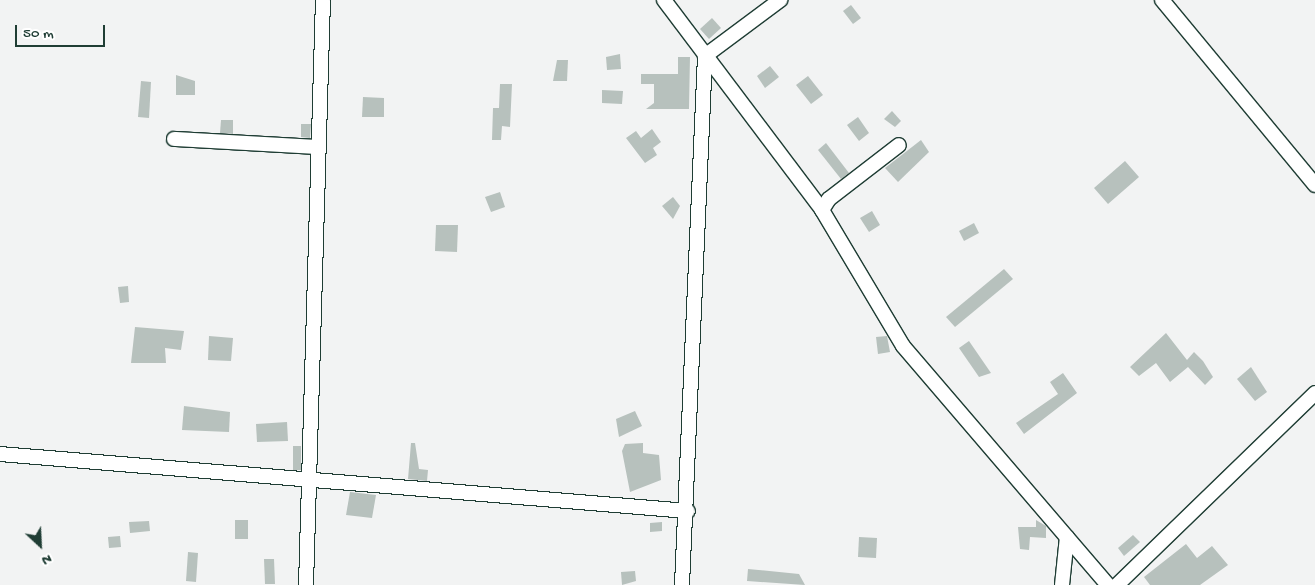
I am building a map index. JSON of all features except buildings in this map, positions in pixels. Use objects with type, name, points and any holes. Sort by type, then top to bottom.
[{"type":"street","points":[[306,585],[323,0]]},
{"type":"street","points":[[664,0],[822,210],[903,346],[1108,585]]},
{"type":"street","points":[[705,56],[780,0]]},
{"type":"street","points":[[1162,0],[1315,185]]},
{"type":"street","points":[[686,585],[682,585],[688,511],[705,56]]},
{"type":"street","points":[[174,139],[319,147]]},
{"type":"street","points":[[822,210],[829,199],[899,145]]},
{"type":"street","points":[[1117,585],[1315,393]]},
{"type":"street","points":[[0,454],[688,511]]},
{"type":"street","points":[[1062,585],[1067,537]]}]
